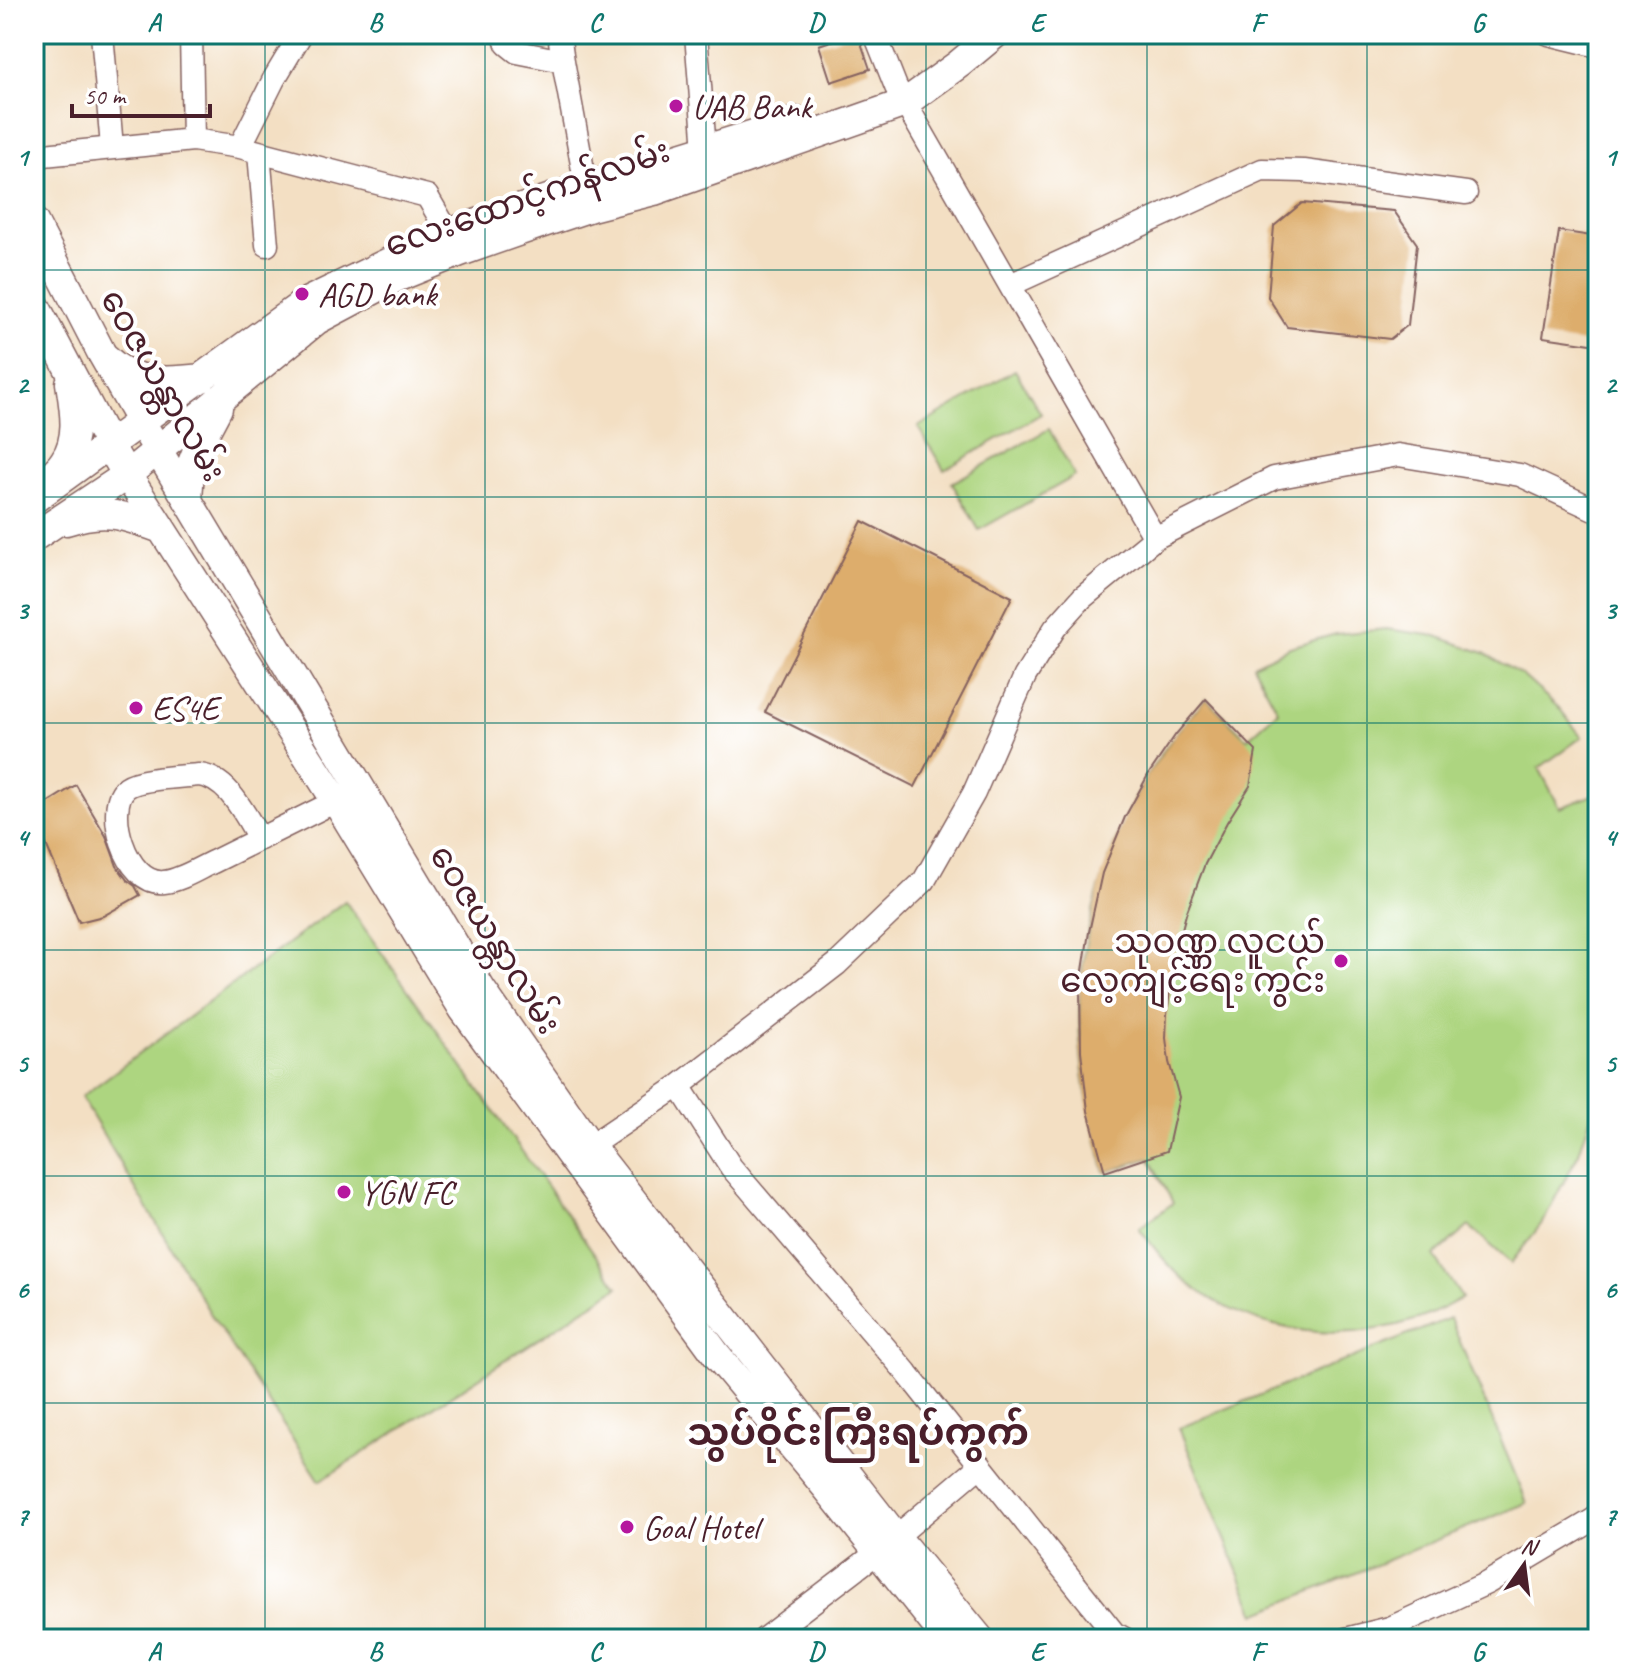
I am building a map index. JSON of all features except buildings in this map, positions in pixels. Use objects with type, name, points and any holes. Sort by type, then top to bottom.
[{"type":"main road","name":"လေးထောင့်ကန်လမ်း","points":[[901,95],[966,34]]},
{"type":"main road","name":"လေးထောင့်ကန်လမ်း","points":[[34,497],[141,422],[213,387],[317,320],[454,243],[586,186],[650,180],[901,95],[959,64],[995,34]]},
{"type":"main road","name":"လေးထောင့်ကန်လမ်း","points":[[454,243],[591,207],[705,150],[822,122]]},
{"type":"main road","name":"ဝေဇယန္တာလမ်း","points":[[34,222],[141,422],[582,1152]]},
{"type":"main road","name":"ဝေဇယန္တာလမ်း","points":[[34,303],[127,475],[336,801],[463,1009],[582,1152],[887,1544],[947,1639]]},
{"type":"main road","points":[[101,352],[111,363],[151,381],[213,387],[201,440],[190,468],[188,501]]},
{"type":"main road","points":[[34,497],[65,460],[74,436],[68,367]]},
{"type":"main road","name":"လေးထောင့်ကန်လမ်း","points":[[42,531],[127,475],[158,449],[213,387]]},
{"type":"main road","points":[[42,531],[88,514],[119,515],[161,529]]},
{"type":"main road","name":"ဝေဇယန္တာလမ်း","points":[[887,1544],[980,1639]]},
{"type":"street","points":[[102,34],[112,147]]},
{"type":"street","points":[[191,34],[193,140]]},
{"type":"street","points":[[267,245],[250,150],[274,79],[301,34]]},
{"type":"street","points":[[504,34],[507,44],[517,52],[563,61]]},
{"type":"street","points":[[559,34],[586,186]]},
{"type":"street","points":[[696,34],[705,150]]},
{"type":"street","points":[[875,34],[901,95],[1155,538]]},
{"type":"street","points":[[1549,34],[1598,46]]},
{"type":"street","points":[[35,153],[193,140],[250,150],[427,196],[454,243]]},
{"type":"street","points":[[1010,285],[1262,170],[1304,171],[1466,193]]},
{"type":"street","points":[[582,1152],[679,1086],[837,964],[924,881],[974,793],[1025,676],[1055,628],[1082,598],[1155,538],[1274,478],[1398,455],[1520,475],[1598,511]]},
{"type":"street","points":[[260,839],[222,785],[208,776],[137,782],[123,790],[119,800],[117,819],[125,852],[133,867],[149,881],[165,882],[176,880],[260,839],[336,801]]},
{"type":"street","points":[[679,1086],[731,1167],[906,1372],[1114,1633],[1125,1639]]},
{"type":"street","points":[[764,1639],[887,1544],[981,1465]]},
{"type":"street","points":[[1346,1639],[1390,1628],[1487,1583],[1598,1516]]},
{"type":"green space","points":[[1015,370],[1041,414],[944,470],[918,427]]},
{"type":"green space","points":[[1049,429],[1075,476],[979,530],[952,483]]},
{"type":"green space","name":"သုဝဏ္ဏ လူငယ် လေ့ကျင့်ရေး ကွင်း","points":[[1386,629],[1436,636],[1484,653],[1523,676],[1559,708],[1582,737],[1539,768],[1560,808],[1598,793],[1598,1094],[1579,1153],[1542,1223],[1511,1263],[1469,1226],[1434,1256],[1462,1298],[1424,1317],[1389,1327],[1332,1333],[1304,1331],[1249,1317],[1197,1290],[1158,1253],[1139,1228],[1173,1203],[1149,1158],[1105,1172],[1082,1068],[1079,1017],[1081,981],[1093,910],[1103,875],[1130,808],[1153,766],[1198,708],[1206,699],[1247,739],[1278,711],[1253,665],[1290,647],[1336,634]]},
{"type":"green space","name":"YGN FC","points":[[345,901],[618,1287],[320,1481],[213,1318],[81,1097]]},
{"type":"green space","points":[[1450,1318],[1527,1503],[1256,1614],[1179,1428]]},
{"type":"waterway","points":[[34,915],[38,1005],[34,1032]]},
{"type":"place","name":"UAB Bank","points":[[676,106]]},
{"type":"place","name":"AGD bank","points":[[302,294]]},
{"type":"place","name":"ES4E","points":[[136,708]]},
{"type":"place","name":"သုဝဏ္ဏ လူငယ် လေ့ကျင့်ရေး ကွင်း","points":[[1341,961]]},
{"type":"place","name":"YGN FC","points":[[344,1192]]},
{"type":"place","name":"Goal Hotel","points":[[627,1527]]},
{"type":"district","name":"သွပ်ဝိုင်းကြီးရပ်ကွက်","points":[[858,1432]]}]
